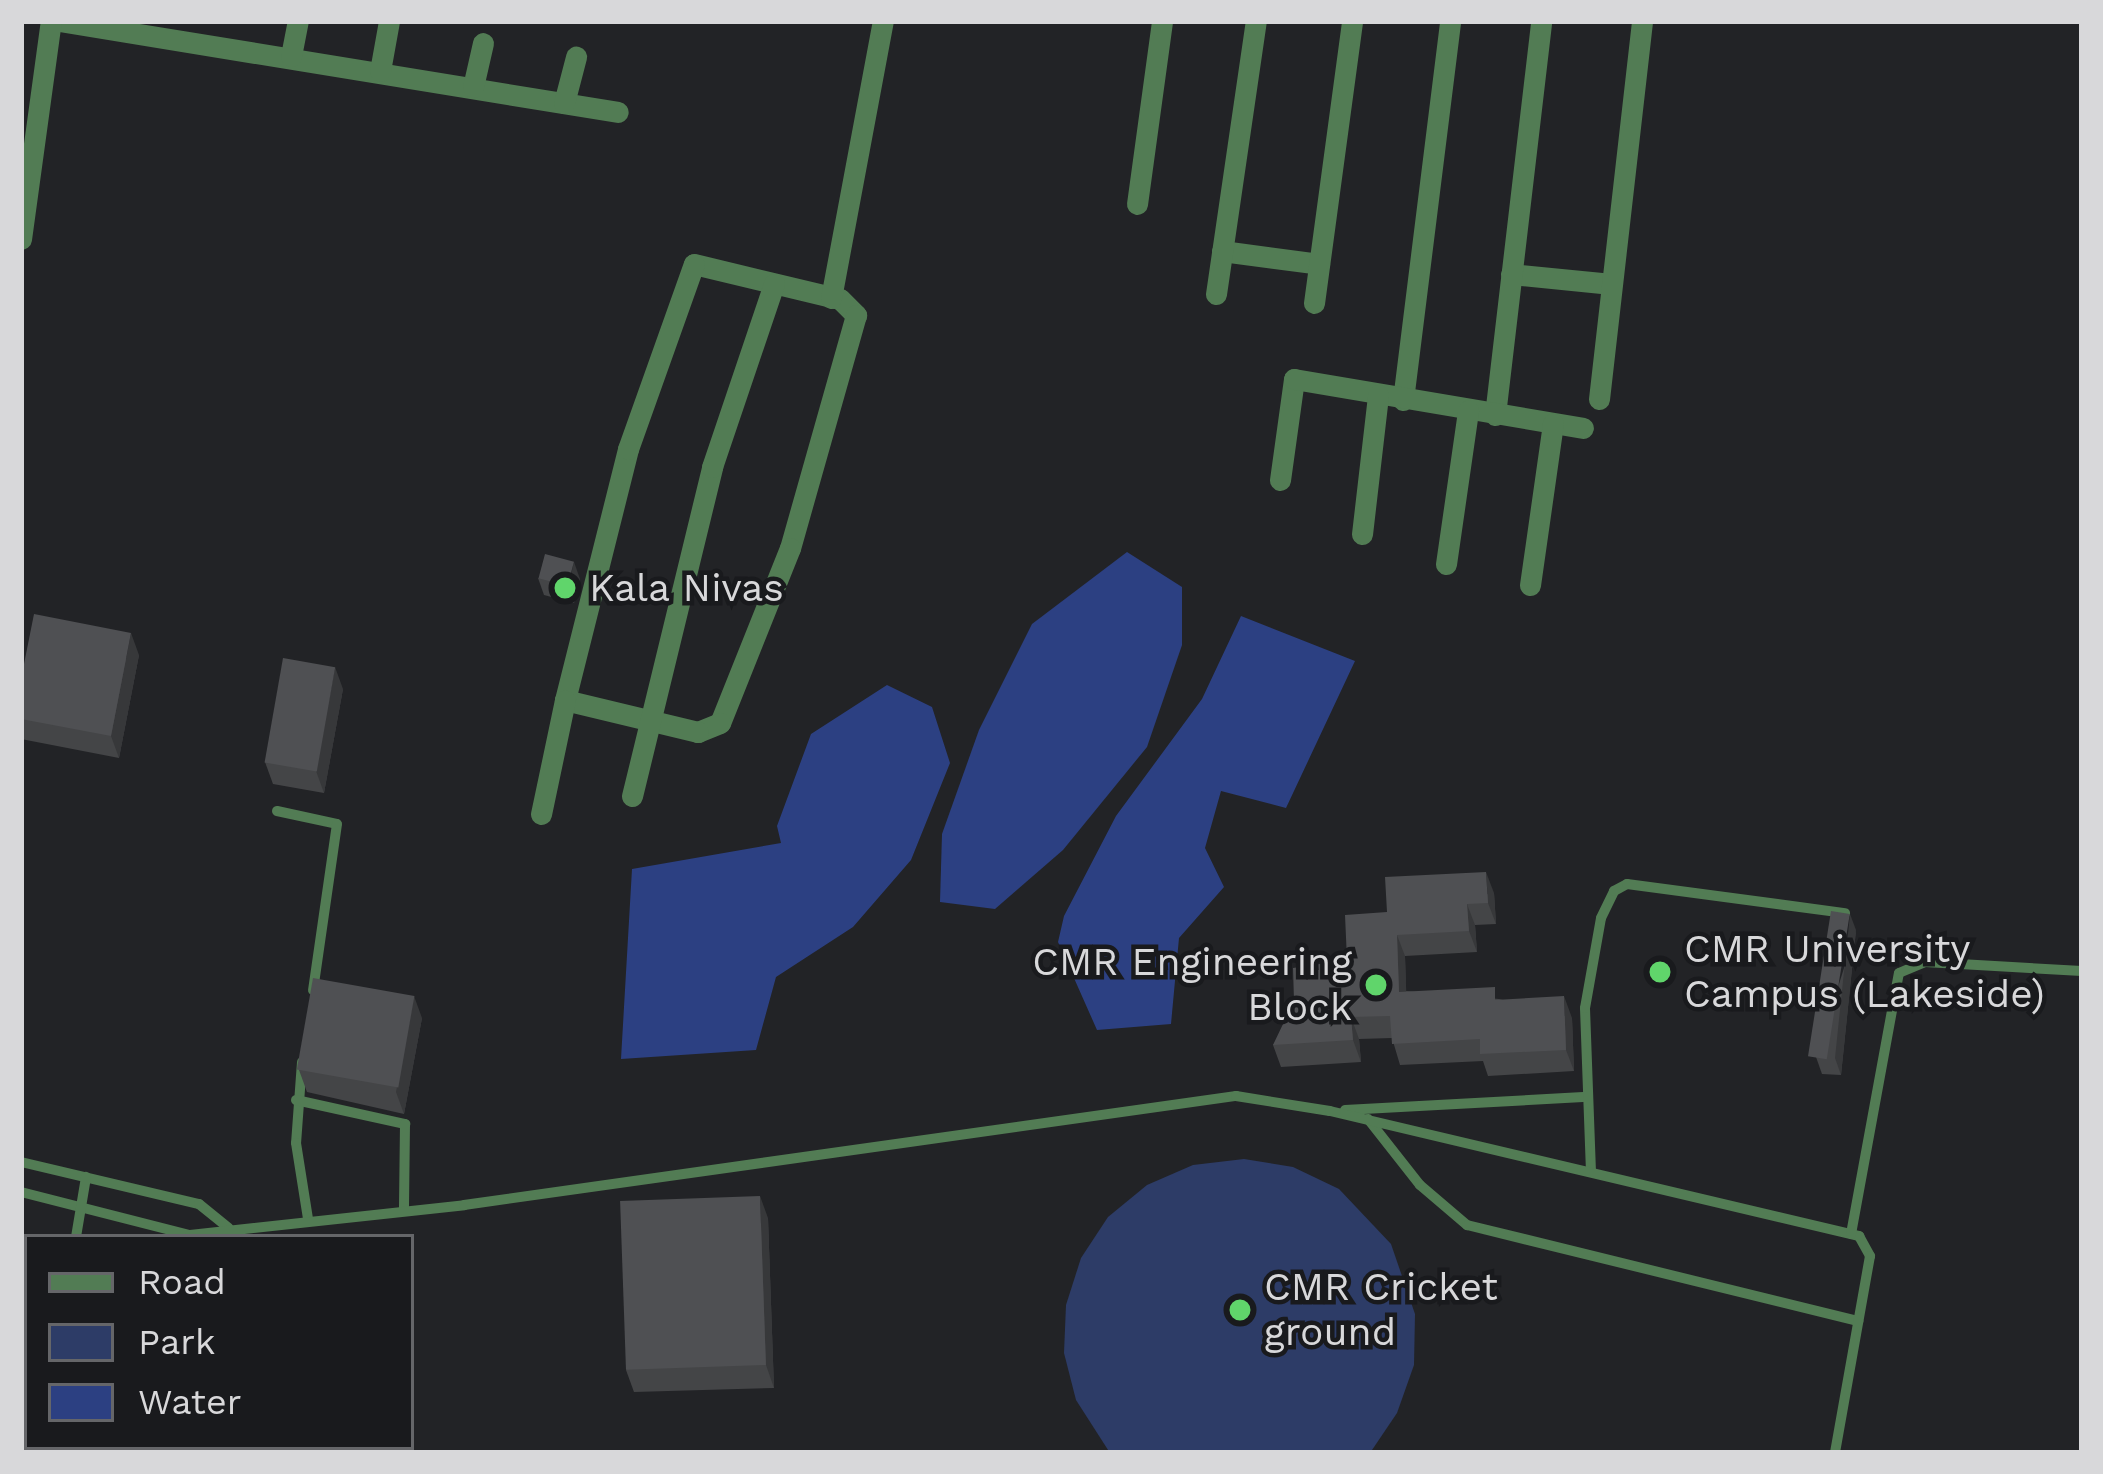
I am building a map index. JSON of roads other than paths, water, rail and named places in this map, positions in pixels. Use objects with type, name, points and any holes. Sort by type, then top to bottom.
[{"type":"street","points":[[21,239],[55,21],[618,112]]},
{"type":"street","points":[[291,56],[298,21]]},
{"type":"street","points":[[380,71],[389,21]]},
{"type":"street","points":[[831,298],[883,21]]},
{"type":"street","points":[[1137,204],[1162,21]]},
{"type":"street","points":[[1216,294],[1256,21]]},
{"type":"street","points":[[1314,302],[1352,21]]},
{"type":"street","points":[[1403,400],[1450,21]]},
{"type":"street","points":[[1495,415],[1541,21]]},
{"type":"street","points":[[1599,399],[1642,21]]},
{"type":"street","points":[[473,87],[483,43]]},
{"type":"street","points":[[564,103],[576,57]]},
{"type":"street","points":[[1222,251],[1319,264]]},
{"type":"street","points":[[541,814],[566,700],[628,449],[688,269],[704,265],[853,306],[856,315],[790,548],[720,722],[698,732],[566,700]]},
{"type":"street","points":[[1511,274],[1612,284]]},
{"type":"street","points":[[632,796],[712,467],[774,284]]},
{"type":"street","points":[[1280,480],[1294,379],[1583,428]]},
{"type":"street","points":[[1362,534],[1378,395]]},
{"type":"street","points":[[1446,564],[1468,411]]},
{"type":"street","points":[[1530,585],[1553,424]]},
{"type":"lane","points":[[277,811],[338,827],[310,1009]]},
{"type":"lane","points":[[1591,1172],[1585,1008],[1601,918],[1614,891],[1627,884],[1844,913]]},
{"type":"lane","points":[[1851,1234],[1899,973],[1925,962],[2082,971]]},
{"type":"lane","points":[[303,1054],[296,1100],[308,1219]]},
{"type":"lane","points":[[21,1192],[190,1234],[1033,1128],[1190,1097],[1330,1111],[1851,1234],[1870,1250],[1835,1453]]},
{"type":"lane","points":[[1330,1111],[1588,1097]]},
{"type":"lane","points":[[296,1100],[406,1126],[404,1208]]},
{"type":"lane","points":[[1368,1120],[1420,1185],[1467,1225],[1858,1321]]},
{"type":"lane","points":[[21,1162],[200,1204],[229,1228]]},
{"type":"lane","points":[[76,1234],[86,1177]]},
{"type":"water","points":[[1127,552],[1182,587],[1182,645],[1147,747],[1063,850],[995,909],[940,902],[942,834],[979,730],[1032,624]]},
{"type":"water","points":[[1241,616],[1355,661],[1286,808],[1221,791],[1205,848],[1224,887],[1179,938],[1171,1024],[1097,1030],[1058,942],[1064,916],[1116,816],[1202,699]]},
{"type":"water","points":[[887,685],[932,707],[950,763],[911,860],[853,927],[776,977],[756,1050],[621,1059],[632,869],[781,843],[777,826],[811,734]]},
{"type":"place","name":"Kala Nivas","points":[[565,588]]},
{"type":"place","name":"CMR University Campus (Lakeside)","points":[[1660,972]]},
{"type":"place","name":"CMR Engineering Block","points":[[1376,985]]},
{"type":"place","name":"CMR Cricket ground","points":[[1240,1310]]}]
